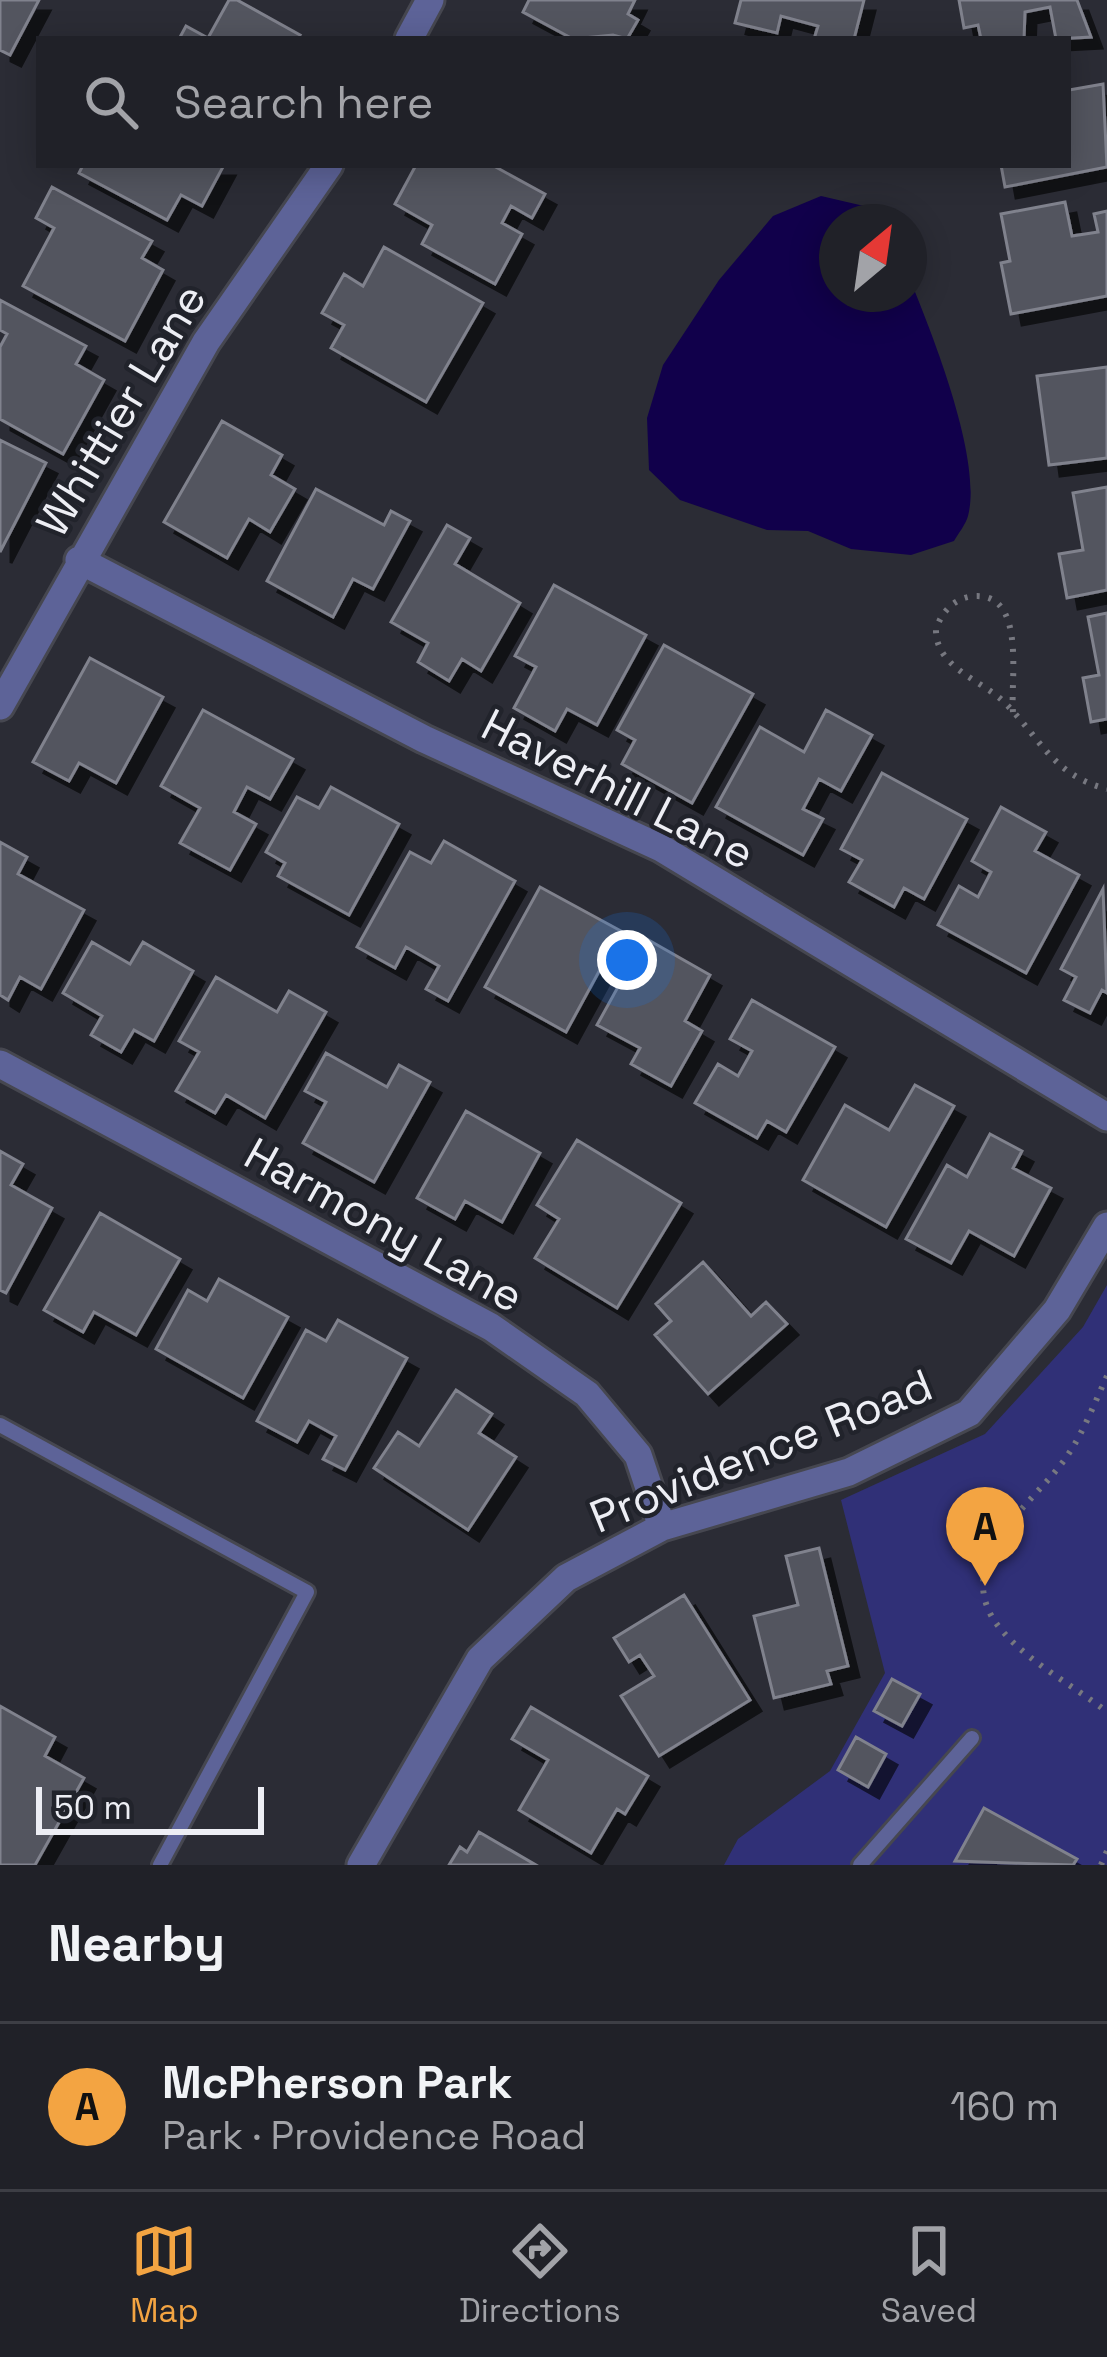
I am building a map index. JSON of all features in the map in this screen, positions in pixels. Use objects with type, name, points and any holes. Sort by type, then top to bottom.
[{"type":"street","points":[[411,36],[430,0]]},
{"type":"street","name":"Whittier Lane","points":[[0,706],[206,343],[326,168]]},
{"type":"street","name":"Haverhill Lane","points":[[79,560],[424,739],[661,848],[1107,1117]]},
{"type":"street","name":"Harmony Lane","points":[[0,1064],[491,1328],[549,1367],[587,1394],[638,1455],[662,1527]]},
{"type":"street","name":"Providence Road","points":[[361,1865],[480,1659],[566,1578],[662,1527],[849,1472],[969,1413],[1057,1310],[1107,1226]]},
{"type":"lane","points":[[0,1425],[307,1592],[160,1865]]},
{"type":"lane","points":[[860,1865],[972,1738]]},
{"type":"path","points":[[1013,712],[1012,632],[1005,612],[992,600],[969,597],[953,604],[939,617],[936,644],[943,656],[1013,712],[1059,767],[1107,789]]},
{"type":"path","points":[[1107,1376],[1066,1458],[993,1546],[982,1593],[993,1619],[1013,1640],[1107,1712]]},
{"type":"path","points":[[1101,1865],[1107,1851]]},
{"type":"shaded area","points":[[821,196],[855,204],[819,204],[819,312],[922,312],[968,462],[967,519],[954,541],[911,555],[851,549],[808,531],[767,530],[680,500],[649,470],[647,418],[663,365],[719,280],[773,216]]},
{"type":"shaded area","points":[[1107,1285],[1107,1865],[724,1865],[738,1839],[830,1771],[885,1673],[841,1500],[985,1434],[1083,1327]]},
{"type":"building","points":[[0,0],[39,0],[10,55],[0,50]]},
{"type":"building","points":[[229,0],[300,35],[299,36],[209,36]]},
{"type":"building","points":[[529,0],[635,0],[628,14],[638,20],[629,36],[567,36],[523,12]]},
{"type":"building","points":[[741,0],[864,0],[855,36],[815,36],[818,26],[781,16],[777,33],[735,23]]},
{"type":"building","points":[[959,0],[1077,0],[1091,37],[1055,36],[1050,7],[1025,12],[1024,36],[980,36],[978,25],[964,28]]},
{"type":"building","points":[[186,26],[204,36],[181,36]]},
{"type":"building","points":[[1103,84],[1107,167],[1005,187],[1002,168],[1071,168],[1071,90]]},
{"type":"building","points":[[82,168],[222,168],[202,206],[181,195],[167,220],[79,173]]},
{"type":"building","points":[[414,168],[497,168],[545,194],[532,218],[511,206],[502,223],[522,234],[495,284],[422,244],[432,225],[395,204]]},
{"type":"building","points":[[52,187],[152,241],[142,258],[163,270],[125,341],[23,286],[54,228],[36,218]]},
{"type":"building","points":[[1065,202],[1072,236],[1098,232],[1094,214],[1107,211],[1107,296],[1011,314],[1001,263],[1010,261],[1001,214]]},
{"type":"building","points":[[384,247],[483,303],[426,402],[331,348],[344,325],[322,313],[344,274],[363,286]]},
{"type":"building","points":[[0,300],[86,346],[76,364],[104,380],[63,454],[0,419],[0,347],[7,334],[0,330]]},
{"type":"building","points":[[1107,367],[1107,458],[1049,465],[1037,376]]},
{"type":"building","points":[[222,421],[282,455],[271,475],[295,489],[270,532],[249,519],[227,558],[164,522]]},
{"type":"building","points":[[0,440],[46,463],[0,552]]},
{"type":"building","points":[[1107,487],[1107,590],[1067,598],[1059,554],[1083,550],[1073,493]]},
{"type":"building","points":[[316,489],[384,525],[391,511],[410,521],[373,589],[353,579],[333,617],[267,581]]},
{"type":"building","points":[[447,525],[470,538],[455,564],[520,603],[481,671],[462,659],[449,681],[418,662],[428,643],[391,622]]},
{"type":"building","points":[[554,585],[646,635],[597,725],[567,709],[555,731],[514,708],[536,667],[515,656]]},
{"type":"building","points":[[1107,613],[1107,719],[1091,722],[1083,678],[1099,675],[1088,617]]},
{"type":"building","points":[[664,645],[753,694],[692,803],[622,764],[635,740],[617,730]]},
{"type":"building","points":[[90,658],[163,697],[116,783],[79,763],[69,781],[33,762]]},
{"type":"building","points":[[203,710],[293,759],[270,799],[247,787],[234,812],[256,824],[230,870],[180,843],[200,808],[161,786]]},
{"type":"building","points":[[826,710],[872,735],[841,791],[819,779],[803,809],[823,819],[803,855],[716,807],[760,727],[804,752]]},
{"type":"building","points":[[882,773],[967,819],[924,899],[904,888],[894,907],[849,882],[862,860],[841,849]]},
{"type":"building","points":[[331,787],[399,824],[349,915],[278,876],[285,863],[266,852],[297,797],[319,808]]},
{"type":"building","points":[[1001,807],[1046,832],[1035,851],[1079,875],[1026,973],[938,925],[959,886],[978,897],[991,872],[972,861]]},
{"type":"building","points":[[444,841],[515,881],[448,1001],[426,989],[439,966],[406,947],[395,968],[357,947],[410,852],[431,863]]},
{"type":"building","points":[[0,842],[27,857],[18,874],[84,910],[41,989],[20,977],[8,1000],[0,995]]},
{"type":"building","points":[[540,887],[621,931],[566,1032],[485,987]]},
{"type":"building","points":[[1103,889],[1107,993],[1102,990],[1090,1013],[1064,1000],[1076,977],[1061,969]]},
{"type":"building","points":[[645,938],[710,975],[685,1021],[702,1031],[671,1086],[631,1064],[640,1048],[597,1025]]},
{"type":"building","points":[[92,942],[130,964],[143,942],[193,971],[154,1041],[134,1030],[121,1052],[91,1035],[102,1016],[63,993]]},
{"type":"building","points":[[216,977],[277,1012],[289,991],[326,1012],[265,1118],[226,1095],[215,1113],[176,1091],[199,1052],[179,1041]]},
{"type":"building","points":[[752,1000],[835,1047],[786,1132],[767,1121],[757,1138],[695,1103],[718,1064],[738,1076],[752,1051],[730,1039]]},
{"type":"building","points":[[326,1053],[387,1087],[399,1065],[430,1082],[374,1182],[303,1143],[326,1102],[305,1091]]},
{"type":"building","points":[[915,1085],[954,1106],[886,1227],[803,1180],[845,1105],[889,1130]]},
{"type":"building","points":[[466,1111],[540,1153],[502,1222],[465,1201],[455,1219],[417,1198]]},
{"type":"building","points":[[990,1134],[1022,1151],[1013,1168],[1051,1188],[1014,1256],[969,1231],[951,1263],[906,1239],[947,1165],[967,1177]]},
{"type":"building","points":[[577,1140],[681,1203],[617,1308],[535,1258],[559,1219],[537,1205]]},
{"type":"building","points":[[0,1151],[23,1164],[11,1185],[52,1208],[6,1293],[0,1290]]},
{"type":"building","points":[[100,1213],[180,1259],[136,1335],[94,1312],[83,1332],[44,1310]]},
{"type":"building","points":[[703,1262],[751,1316],[766,1302],[787,1324],[708,1394],[655,1335],[671,1321],[656,1304]]},
{"type":"building","points":[[219,1279],[288,1317],[243,1398],[156,1349],[188,1290],[207,1301]]},
{"type":"building","points":[[338,1320],[407,1358],[345,1470],[323,1459],[336,1436],[309,1421],[297,1442],[257,1421],[306,1330],[326,1341]]},
{"type":"building","points":[[456,1390],[492,1414],[479,1433],[516,1457],[468,1530],[374,1468],[398,1432],[419,1446]]},
{"type":"building","points":[[819,1548],[848,1666],[827,1671],[831,1684],[774,1698],[754,1616],[798,1605],[786,1556]]},
{"type":"building","points":[[684,1595],[750,1700],[659,1756],[621,1696],[654,1676],[640,1655],[629,1662],[614,1638]]},
{"type":"building","points":[[892,1679],[920,1694],[902,1726],[874,1711]]},
{"type":"building","points":[[0,1706],[55,1737],[45,1756],[84,1778],[35,1865],[0,1865]]},
{"type":"building","points":[[531,1707],[648,1776],[625,1814],[617,1809],[591,1853],[519,1810],[548,1760],[512,1739]]},
{"type":"building","points":[[856,1737],[886,1754],[868,1787],[838,1770]]},
{"type":"building","points":[[984,1808],[1077,1859],[1073,1865],[955,1861]]},
{"type":"building","points":[[479,1832],[536,1865],[449,1865],[460,1847],[467,1852]]},
{"type":"place","name":"McPherson Park","points":[[985,1586]]}]
